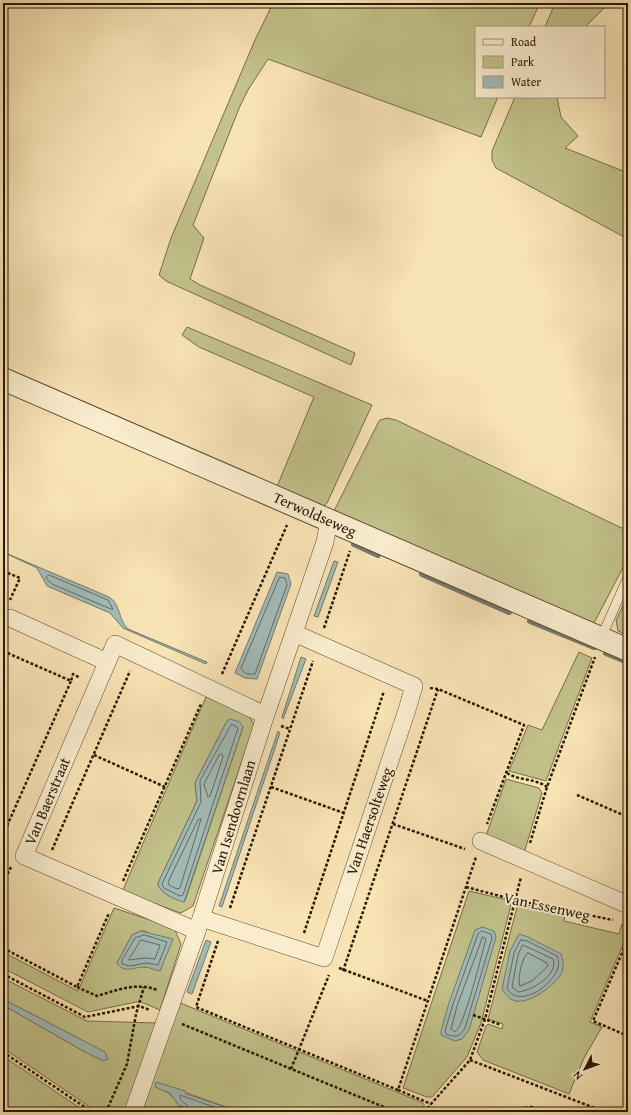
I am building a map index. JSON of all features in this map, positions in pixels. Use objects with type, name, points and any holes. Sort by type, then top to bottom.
[{"type":"street","name":"Terwoldseweg","points":[[3,379],[628,650]]},
{"type":"street","name":"Van Isendoornlaan","points":[[133,1112],[199,925],[265,715],[325,542],[329,520]]},
{"type":"street","points":[[9,611],[107,662]]},
{"type":"street","name":"Van Haersolteweg","points":[[294,633],[414,686],[329,962]]},
{"type":"street","name":"Van Baerstraat","points":[[199,925],[117,896],[24,856],[115,644],[265,715]]},
{"type":"street","name":"Van Essenweg","points":[[476,846],[628,905]]},
{"type":"street","points":[[199,925],[299,949],[329,962]]},
{"type":"lane","points":[[601,638],[628,577]]},
{"type":"path","points":[[77,987],[165,787],[288,523]]},
{"type":"path","points":[[318,644],[350,549]]},
{"type":"path","points":[[3,571],[20,578],[9,611]]},
{"type":"path","points":[[3,651],[70,681]]},
{"type":"path","points":[[46,865],[137,655]]},
{"type":"path","points":[[3,835],[73,674],[96,687]]},
{"type":"path","points":[[299,949],[390,675]]},
{"type":"path","points":[[343,971],[438,689]]},
{"type":"path","points":[[94,755],[165,787]]},
{"type":"path","points":[[507,773],[512,777],[540,782],[547,787]]},
{"type":"path","points":[[271,787],[344,813]]},
{"type":"path","points":[[576,795],[628,817]]},
{"type":"path","points":[[392,824],[476,846]]},
{"type":"path","points":[[3,883],[12,864]]},
{"type":"path","name":"Van Essenweg","points":[[466,887],[515,900],[616,921]]},
{"type":"path","points":[[628,939],[594,1021],[628,1036]]},
{"type":"path","points":[[3,948],[97,996],[127,987],[144,987],[196,1007]]},
{"type":"path","points":[[291,1069],[329,962],[343,971],[428,1001]]},
{"type":"path","points":[[3,974],[85,1017],[139,1006],[396,1112]]},
{"type":"path","points":[[106,1112],[127,1064],[136,1014],[144,987]]},
{"type":"path","points":[[473,1016],[501,1025]]},
{"type":"path","points":[[3,1052],[92,1112]]},
{"type":"path","points":[[470,1060],[605,1112]]},
{"type":"path","points":[[398,1090],[431,1104]]},
{"type":"path","points":[[480,1112],[532,1107],[544,1112]]},
{"type":"green space","points":[[273,3],[540,3],[529,26],[475,26],[475,98],[498,98],[481,137],[268,59],[248,90],[240,106],[193,225],[204,238],[190,279],[200,285],[355,353],[351,365],[166,281],[159,275],[171,238],[255,40]]},
{"type":"green space","points":[[555,3],[609,3],[586,26],[545,26]]},
{"type":"green space","points":[[515,98],[557,98],[561,117],[578,136],[565,148],[628,173],[628,239],[496,168],[492,160],[492,151]]},
{"type":"green space","points":[[187,327],[372,405],[327,503],[323,507],[276,489],[314,397],[199,347],[182,335]]},
{"type":"green space","points":[[387,418],[396,420],[628,531],[628,558],[594,623],[334,514],[335,509],[378,423],[380,420]]},
{"type":"green space","points":[[628,595],[628,635],[618,631],[616,620]]},
{"type":"green space","points":[[579,652],[592,658],[546,781],[509,771],[528,725],[542,730]]},
{"type":"green space","points":[[206,697],[248,714],[254,725],[193,906],[181,913],[122,892]],"holes":[[[227,721],[241,724],[243,727],[185,901],[177,899],[161,890],[158,883],[197,801],[195,783]]]},
{"type":"green space","points":[[506,779],[539,788],[542,793],[524,853],[486,836]]},
{"type":"green space","points":[[469,891],[512,901],[481,1023],[467,1057],[432,1097],[427,1097],[403,1088]]},
{"type":"green space","points":[[518,903],[565,914],[564,921],[619,934],[622,924],[628,926],[628,933],[590,1022],[602,1027],[584,1058],[569,1094],[483,1060],[477,1052],[488,1024],[502,1029],[503,1024],[488,1019]]},
{"type":"green space","points":[[114,908],[174,928],[181,944],[160,1010],[141,1002],[136,1002],[88,1012],[3,968],[3,952],[78,991]],"holes":[[[141,931],[146,931],[146,967],[117,963],[132,935]]]},
{"type":"green space","points":[[3,978],[87,1021],[157,1023],[127,1112],[97,1112],[3,1048],[3,1005],[85,1052],[87,1043],[3,999]]},
{"type":"green space","points":[[178,1002],[421,1102],[424,1104],[424,1107],[420,1112],[240,1112],[156,1082],[177,1102],[179,1106],[182,1106],[189,1112],[142,1112]]},
{"type":"green space","points":[[3,1056],[86,1112],[14,1112],[3,1104]]},
{"type":"water","points":[[3,552],[109,597],[116,604],[122,621],[128,629],[207,662],[206,664],[123,628],[110,613],[47,586],[37,568]]},
{"type":"water","points":[[334,561],[338,562],[318,617],[314,616]]},
{"type":"water","points":[[277,572],[288,574],[291,584],[257,679],[245,678],[235,673]]},
{"type":"water","points":[[301,657],[306,659],[283,719],[282,717]]},
{"type":"water","points":[[230,719],[240,722],[243,727],[184,902],[165,893],[161,890],[158,883],[197,801],[195,783],[227,721]]},
{"type":"water","points":[[278,731],[280,733],[222,907],[219,906]]},
{"type":"water","points":[[482,927],[494,931],[496,937],[469,1030],[462,1039],[455,1041],[441,1035],[441,1031],[449,1003],[475,930]]},
{"type":"water","points":[[141,931],[173,939],[160,971],[148,967],[126,969],[117,963],[132,935]]},
{"type":"water","points":[[519,934],[561,954],[563,968],[555,982],[542,992],[528,999],[516,1001],[506,995],[502,989],[510,951]]},
{"type":"water","points":[[206,940],[211,942],[192,994],[187,992]]},
{"type":"water","points":[[3,999],[105,1052],[108,1059],[103,1061],[85,1052],[3,1005]]},
{"type":"water","points":[[156,1082],[185,1091],[186,1094],[240,1112],[189,1112],[182,1106],[179,1106],[170,1093],[155,1087]]},
{"type":"waterway","points":[[354,544],[378,555]]},
{"type":"waterway","points":[[422,574],[509,612]]},
{"type":"waterway","points":[[530,621],[594,647]]},
{"type":"waterway","points":[[606,653],[628,662]]}]
